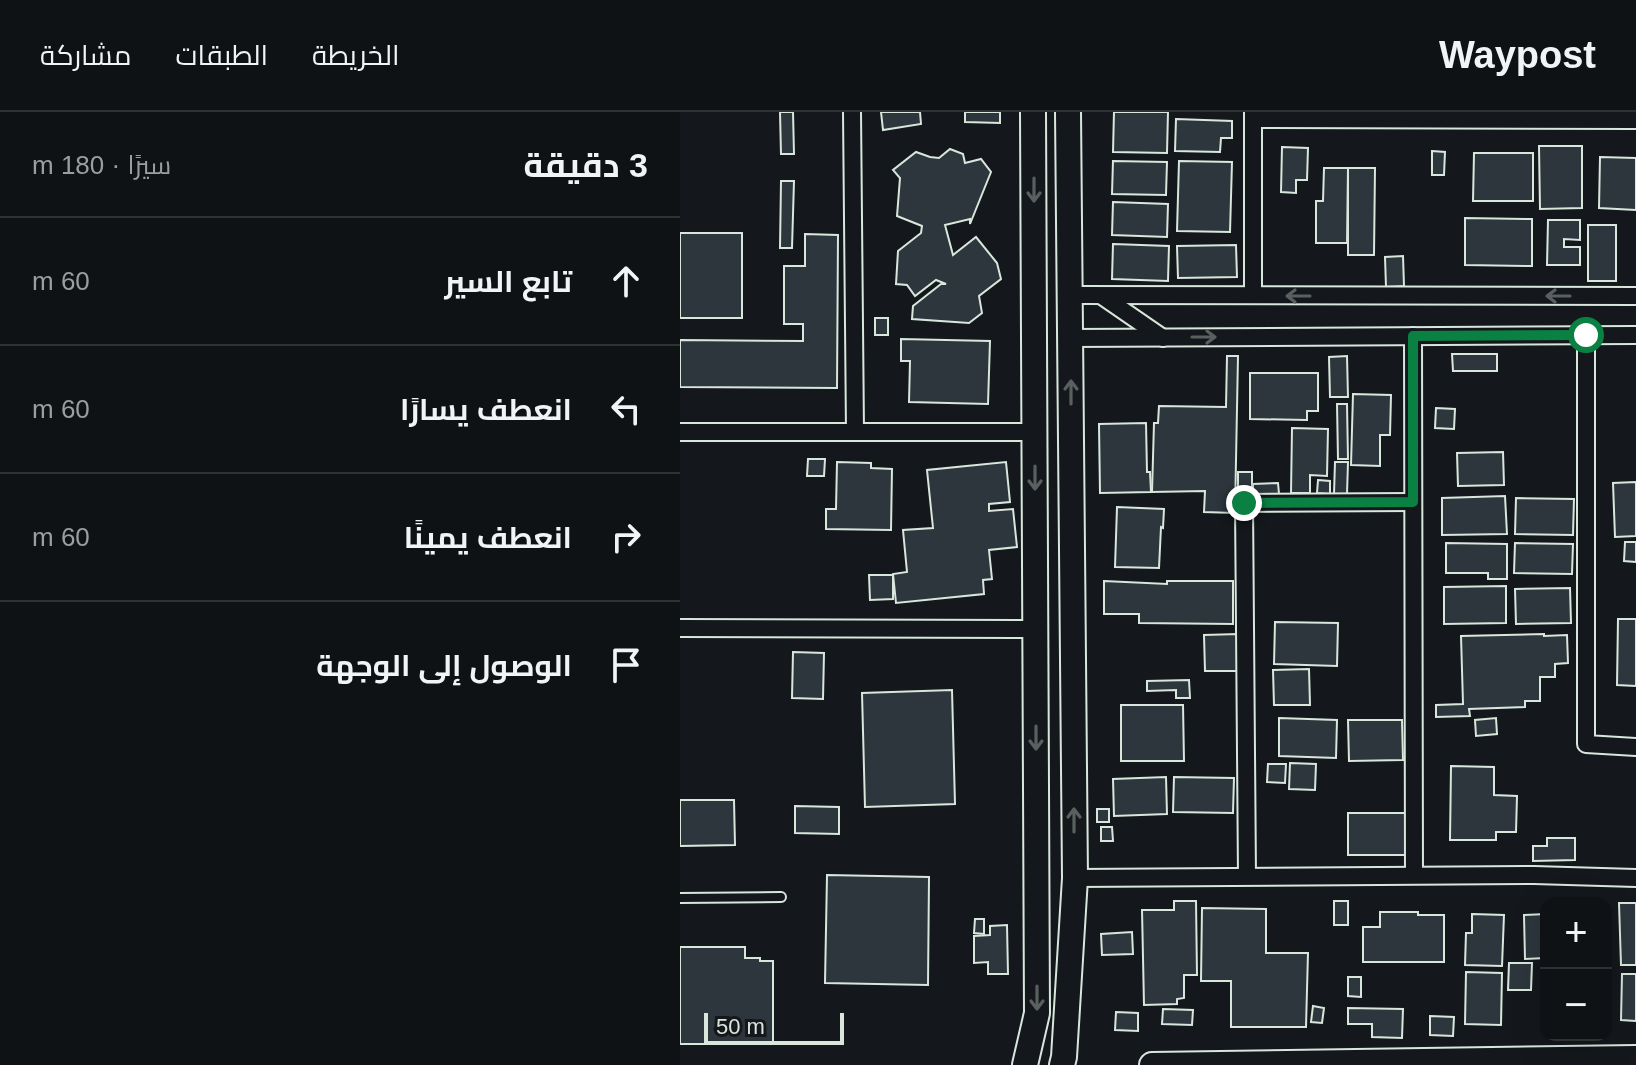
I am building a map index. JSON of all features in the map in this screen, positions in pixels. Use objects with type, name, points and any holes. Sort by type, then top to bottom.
[{"type":"street","points":[[852,112],[855,431]]},
{"type":"street","points":[[1025,1065],[1037,1013],[1033,112]]},
{"type":"street","points":[[1068,112],[1075,878],[1070,1062]]},
{"type":"street","points":[[1253,295],[1253,116],[1636,120]]},
{"type":"street","points":[[1070,295],[1636,296]]},
{"type":"street","points":[[1102,295],[1163,338]]},
{"type":"street","points":[[1586,335],[1586,744],[1636,747]]},
{"type":"street","points":[[1070,338],[1636,335]]},
{"type":"street","points":[[1413,336],[1414,875]]},
{"type":"street","points":[[680,432],[1034,432]]},
{"type":"street","points":[[1247,876],[1244,503],[1413,502]]},
{"type":"street","points":[[680,628],[1035,629]]},
{"type":"street","points":[[1075,878],[1414,875],[1636,878]]},
{"type":"street","points":[[1152,1065],[1636,1058]]},
{"type":"lane","points":[[680,898],[781,897]]},
{"type":"building","points":[[780,112],[793,112],[794,154],[781,154]]},
{"type":"building","points":[[881,112],[920,112],[921,124],[883,130]]},
{"type":"building","points":[[965,112],[1000,112],[1000,123],[965,122]]},
{"type":"building","points":[[1114,112],[1168,112],[1167,153],[1113,152]]},
{"type":"building","points":[[1176,119],[1232,121],[1232,138],[1221,138],[1220,152],[1175,151]]},
{"type":"building","points":[[1539,146],[1582,146],[1582,208],[1540,209]]},
{"type":"building","points":[[1282,147],[1308,148],[1307,180],[1296,180],[1296,193],[1281,192]]},
{"type":"building","points":[[950,149],[963,154],[965,163],[981,159],[991,172],[970,224],[970,219],[945,225],[953,255],[976,237],[997,263],[1001,279],[979,296],[982,313],[969,323],[912,319],[913,306],[941,284],[946,284],[936,280],[915,296],[907,285],[896,284],[898,251],[921,233],[922,226],[897,216],[900,178],[893,170],[916,152],[939,158]]},
{"type":"building","points":[[1432,151],[1445,152],[1444,175],[1432,175]]},
{"type":"building","points":[[1474,153],[1533,153],[1533,201],[1473,201]]},
{"type":"building","points":[[1600,157],[1636,158],[1636,210],[1599,208]]},
{"type":"building","points":[[1113,161],[1167,162],[1166,195],[1112,194]]},
{"type":"building","points":[[1179,161],[1232,162],[1230,232],[1177,231]]},
{"type":"building","points":[[1324,168],[1348,168],[1347,243],[1316,243],[1316,201],[1323,201]]},
{"type":"building","points":[[1348,168],[1375,168],[1374,255],[1348,255]]},
{"type":"building","points":[[781,181],[794,181],[792,248],[780,248]]},
{"type":"building","points":[[1113,202],[1168,204],[1167,237],[1112,235]]},
{"type":"building","points":[[1465,218],[1532,219],[1532,266],[1465,265]]},
{"type":"building","points":[[1548,220],[1580,220],[1580,240],[1564,239],[1564,247],[1580,247],[1580,265],[1547,265]]},
{"type":"building","points":[[1588,225],[1616,225],[1616,281],[1588,281]]},
{"type":"building","points":[[680,233],[742,233],[742,318],[680,318]]},
{"type":"building","points":[[805,234],[838,235],[837,388],[680,387],[680,340],[803,341],[803,324],[784,324],[784,266],[805,266]]},
{"type":"building","points":[[1113,244],[1169,246],[1168,281],[1112,279]]},
{"type":"building","points":[[1236,245],[1237,277],[1178,278],[1177,246]]},
{"type":"building","points":[[1403,256],[1404,286],[1386,287],[1385,257]]},
{"type":"building","points":[[875,318],[888,318],[888,335],[875,335]]},
{"type":"building","points":[[901,339],[990,341],[988,404],[909,402],[910,361],[901,361]]},
{"type":"building","points":[[1452,354],[1497,354],[1497,371],[1453,371]]},
{"type":"building","points":[[1227,356],[1238,356],[1235,513],[1204,512],[1205,491],[1152,492],[1154,423],[1158,423],[1159,406],[1226,407]]},
{"type":"building","points":[[1347,356],[1348,397],[1330,397],[1329,357]]},
{"type":"building","points":[[1250,373],[1318,373],[1318,411],[1307,411],[1307,420],[1250,419]]},
{"type":"building","points":[[1353,394],[1391,395],[1390,435],[1380,435],[1380,466],[1351,465]]},
{"type":"building","points":[[1337,404],[1347,404],[1348,459],[1338,459]]},
{"type":"building","points":[[1436,408],[1455,409],[1454,429],[1435,428]]},
{"type":"building","points":[[1146,423],[1147,472],[1150,472],[1151,492],[1100,493],[1099,424]]},
{"type":"building","points":[[1292,428],[1328,429],[1327,476],[1310,475],[1310,493],[1291,493]]},
{"type":"building","points":[[1503,452],[1504,485],[1458,486],[1457,453]]},
{"type":"building","points":[[808,459],[825,459],[824,476],[807,476]]},
{"type":"building","points":[[837,462],[871,463],[871,468],[892,469],[891,530],[826,529],[826,509],[836,509]]},
{"type":"building","points":[[1006,462],[1010,502],[989,504],[989,511],[1013,509],[1017,547],[989,550],[992,579],[983,580],[984,594],[896,603],[893,574],[907,572],[903,530],[933,528],[927,470]]},
{"type":"building","points":[[1335,462],[1348,462],[1347,494],[1334,494]]},
{"type":"building","points":[[1238,472],[1252,472],[1252,495],[1238,496]]},
{"type":"building","points":[[1318,480],[1330,481],[1330,494],[1317,493]]},
{"type":"building","points":[[1636,482],[1636,536],[1615,537],[1613,483]]},
{"type":"building","points":[[1278,483],[1279,494],[1253,495],[1253,484]]},
{"type":"building","points":[[1505,496],[1507,534],[1442,535],[1442,498]]},
{"type":"building","points":[[1516,498],[1574,499],[1573,535],[1515,534]]},
{"type":"building","points":[[1117,507],[1164,509],[1159,568],[1115,567]]},
{"type":"building","points":[[1625,542],[1636,542],[1636,562],[1624,561]]},
{"type":"building","points":[[1446,543],[1507,544],[1507,579],[1488,579],[1488,573],[1446,573]]},
{"type":"building","points":[[1515,543],[1573,544],[1572,574],[1514,573]]},
{"type":"building","points":[[869,575],[893,575],[893,599],[870,600]]},
{"type":"building","points":[[1104,581],[1167,584],[1167,581],[1233,581],[1233,624],[1139,623],[1139,614],[1104,614]]},
{"type":"building","points":[[1506,586],[1506,623],[1444,624],[1444,587]]},
{"type":"building","points":[[1570,588],[1571,623],[1516,624],[1515,589]]},
{"type":"building","points":[[1618,619],[1636,619],[1636,686],[1617,685]]},
{"type":"building","points":[[1275,622],[1338,623],[1337,666],[1274,664]]},
{"type":"building","points":[[1238,634],[1238,671],[1205,671],[1204,635]]},
{"type":"building","points":[[1567,635],[1568,663],[1555,664],[1555,677],[1540,677],[1540,701],[1525,701],[1525,707],[1469,709],[1470,716],[1436,717],[1436,705],[1463,704],[1461,636]]},
{"type":"building","points":[[793,652],[824,653],[823,699],[792,698]]},
{"type":"building","points":[[1309,669],[1310,705],[1274,705],[1273,670]]},
{"type":"building","points":[[1189,680],[1190,698],[1176,698],[1176,690],[1147,691],[1147,681]]},
{"type":"building","points":[[952,690],[955,804],[865,807],[862,693]]},
{"type":"building","points":[[1121,705],[1183,705],[1184,761],[1121,761]]},
{"type":"building","points":[[1279,718],[1337,720],[1336,758],[1279,756]]},
{"type":"building","points":[[1496,718],[1497,734],[1476,736],[1475,720]]},
{"type":"building","points":[[1348,720],[1402,720],[1403,760],[1349,761]]},
{"type":"building","points":[[1290,763],[1316,764],[1315,790],[1289,789]]},
{"type":"building","points":[[1268,764],[1286,764],[1285,783],[1267,782]]},
{"type":"building","points":[[1451,766],[1494,767],[1494,795],[1517,796],[1516,832],[1496,832],[1496,840],[1450,840]]},
{"type":"building","points":[[1166,777],[1167,814],[1114,816],[1113,779]]},
{"type":"building","points":[[1174,777],[1234,778],[1233,813],[1173,812]]},
{"type":"building","points":[[680,800],[734,800],[735,845],[680,846]]},
{"type":"building","points":[[795,806],[839,807],[839,834],[795,833]]},
{"type":"building","points":[[1097,809],[1109,809],[1109,822],[1097,822]]},
{"type":"building","points":[[1348,813],[1412,813],[1412,855],[1348,855]]},
{"type":"building","points":[[1101,827],[1112,827],[1113,841],[1101,841]]},
{"type":"building","points":[[1547,838],[1575,838],[1575,860],[1533,861],[1533,846],[1547,846]]},
{"type":"building","points":[[827,875],[929,877],[928,985],[825,983]]},
{"type":"building","points":[[1174,901],[1196,901],[1197,975],[1184,975],[1184,998],[1177,999],[1177,1004],[1144,1005],[1142,910],[1174,910]]},
{"type":"building","points":[[1334,901],[1348,901],[1348,925],[1334,925]]},
{"type":"building","points":[[1619,903],[1636,903],[1636,965],[1621,965]]},
{"type":"building","points":[[1202,908],[1266,909],[1266,953],[1308,953],[1306,1027],[1231,1027],[1231,981],[1201,981]]},
{"type":"building","points":[[1380,912],[1444,915],[1444,962],[1363,962],[1363,927],[1380,927]]},
{"type":"building","points":[[1472,914],[1504,915],[1502,966],[1465,965],[1466,933],[1472,933]]},
{"type":"building","points":[[1540,914],[1540,958],[1525,959],[1524,915]]},
{"type":"building","points":[[975,919],[984,919],[984,934],[974,933]]},
{"type":"building","points":[[1007,925],[1008,974],[988,974],[988,962],[974,963],[974,936],[990,935],[990,926]]},
{"type":"building","points":[[1132,932],[1133,954],[1102,955],[1101,934]]},
{"type":"building","points":[[680,947],[745,947],[745,958],[773,961],[773,1044],[680,1044]]},
{"type":"building","points":[[1509,963],[1532,963],[1531,990],[1508,990]]},
{"type":"building","points":[[1466,972],[1502,973],[1501,1025],[1465,1024]]},
{"type":"building","points":[[1622,974],[1636,974],[1636,1021],[1621,1020]]},
{"type":"building","points":[[1348,977],[1361,977],[1361,997],[1348,996]]},
{"type":"building","points":[[1313,1006],[1324,1008],[1322,1023],[1311,1022]]},
{"type":"building","points":[[1348,1008],[1403,1009],[1402,1038],[1372,1037],[1372,1024],[1348,1024]]},
{"type":"building","points":[[1163,1009],[1193,1010],[1192,1025],[1162,1024]]},
{"type":"building","points":[[1116,1012],[1138,1013],[1138,1031],[1115,1030]]},
{"type":"building","points":[[1430,1016],[1454,1017],[1453,1036],[1430,1035]]},
{"type":"route","points":[[1244,503],[1413,502],[1413,336],[1586,335]]}]
